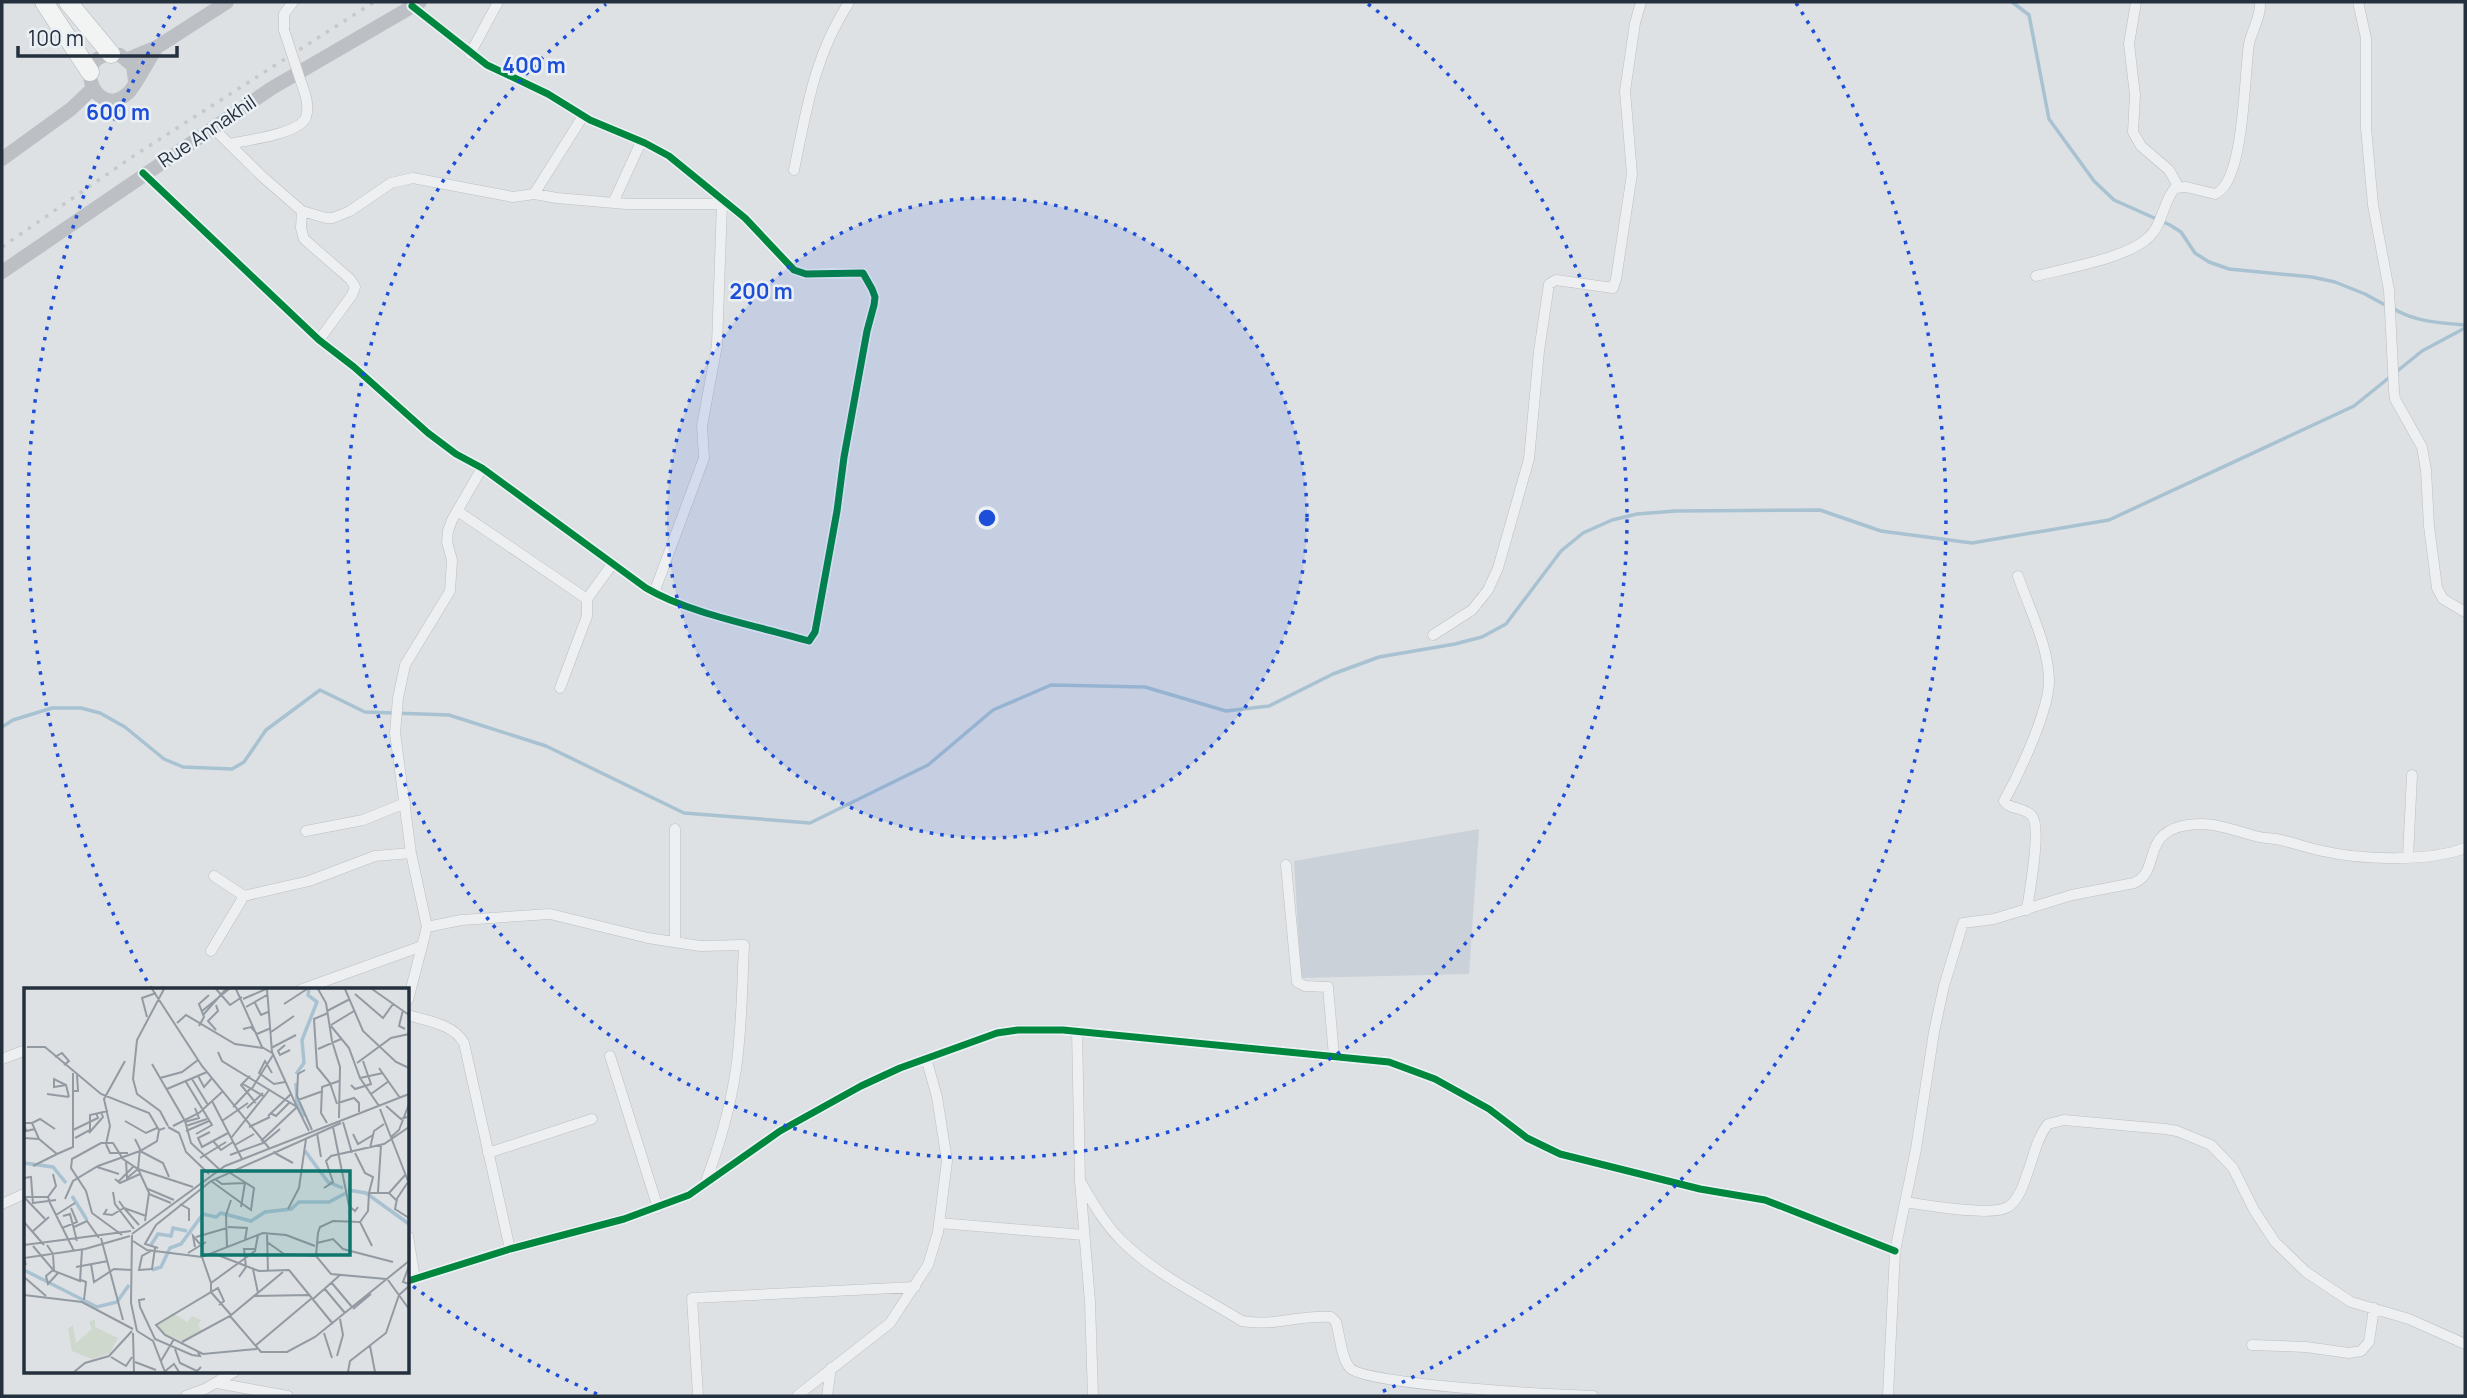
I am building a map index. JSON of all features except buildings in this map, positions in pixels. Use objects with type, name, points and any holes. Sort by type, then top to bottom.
[{"type":"highway","points":[[44,2],[95,86]]},
{"type":"highway","points":[[68,2],[119,57]]},
{"type":"street","points":[[2,159],[71,109],[95,86],[94,63],[102,56],[119,57],[157,47],[227,2]]},
{"type":"street","points":[[229,144],[290,131],[304,121],[307,106],[284,30],[284,14],[293,2]]},
{"type":"street","points":[[471,54],[498,2]]},
{"type":"street","points":[[794,170],[811,83],[833,27],[849,2]]},
{"type":"street","points":[[1433,635],[1472,610],[1488,590],[1498,568],[1529,459],[1539,351],[1549,284],[1556,280],[1613,288],[1616,279],[1632,174],[1625,91],[1628,59],[1641,2]]},
{"type":"street","points":[[2136,2],[2129,53],[2135,95],[2133,132],[2141,146],[2169,170],[2178,186],[2215,194],[2221,191],[2227,181],[2237,151],[2245,107],[2249,43],[2259,18],[2259,2]]},
{"type":"street","points":[[2358,2],[2365,24],[2366,128],[2373,205],[2389,290],[2395,399],[2422,447],[2437,588],[2443,599],[2465,612]]},
{"type":"street","points":[[144,173],[319,340],[428,433],[456,454],[482,468],[552,522],[654,593],[684,606],[809,641],[815,632],[844,457],[875,297],[870,283],[863,273],[806,274],[794,270],[744,218],[669,156],[583,116],[548,94],[487,65],[416,4]]},
{"type":"street","name":"Rue Annakhil","points":[[2,272],[272,88],[416,4]]},
{"type":"street","points":[[95,86],[119,99],[132,89],[157,47]]},
{"type":"street","points":[[119,57],[132,66],[135,81]]},
{"type":"street","points":[[534,194],[583,116]]},
{"type":"street","points":[[213,128],[302,211],[333,218],[350,211],[391,183],[413,178],[513,197],[534,194],[613,203],[725,204]]},
{"type":"street","points":[[613,203],[641,142]]},
{"type":"street","points":[[2036,276],[2094,261],[2123,251],[2148,238],[2157,226],[2172,191],[2178,186]]},
{"type":"street","points":[[654,593],[704,458],[702,426],[717,345],[725,204]]},
{"type":"street","points":[[302,211],[301,228],[304,239],[350,279],[355,287],[319,340]]},
{"type":"street","points":[[410,992],[427,927],[411,853],[395,724],[398,698],[405,665],[450,592],[452,560],[447,542],[448,531],[482,468]]},
{"type":"street","points":[[459,512],[513,551],[587,598]]},
{"type":"street","points":[[559,688],[587,616],[587,598],[613,563]]},
{"type":"street","points":[[2018,576],[2043,650],[2049,683],[2046,702],[2034,734],[2004,801],[2007,805],[2030,814],[2035,823],[2036,842],[2027,910]]},
{"type":"street","points":[[2408,857],[2412,775]]},
{"type":"street","points":[[306,831],[363,820],[405,803]]},
{"type":"street","points":[[1888,1396],[1895,1251],[1916,1149],[1934,1032],[1962,924],[1968,920],[1994,919],[2072,895],[2140,880],[2147,872],[2158,841],[2180,827],[2200,824],[2225,826],[2258,837],[2361,857],[2442,856],[2465,848]]},
{"type":"street","points":[[675,829],[675,942]]},
{"type":"street","points":[[211,951],[244,896],[309,881],[375,856],[411,853]]},
{"type":"street","points":[[1286,865],[1297,982],[1304,986],[1328,987],[1334,1056]]},
{"type":"street","points":[[214,876],[244,896]]},
{"type":"street","points":[[427,927],[461,920],[550,914],[628,934],[675,942],[714,947],[744,945],[736,1068],[729,1107],[704,1185]]},
{"type":"street","points":[[306,988],[422,946]]},
{"type":"street","points":[[410,1016],[447,1027],[461,1037],[510,1249]]},
{"type":"street","points":[[411,1280],[658,1208],[689,1195],[780,1131],[861,1086],[926,1058],[997,1033],[1018,1030],[1077,1031],[1389,1062],[1436,1079],[1489,1109],[1527,1139],[1560,1154],[1700,1189],[1765,1200],[1895,1251]]},
{"type":"street","points":[[1077,1031],[1080,1181],[1093,1396]]},
{"type":"street","points":[[2,1059],[24,1051]]},
{"type":"street","points":[[611,1056],[658,1208]]},
{"type":"street","points":[[797,1396],[890,1323],[928,1265],[939,1223],[947,1161],[937,1097],[926,1058]]},
{"type":"street","points":[[488,1153],[592,1119]]},
{"type":"street","points":[[1905,1202],[1980,1210],[2008,1207],[2018,1195],[2042,1133],[2048,1124],[2056,1121],[2107,1122],[2177,1131],[2211,1145],[2223,1156],[2233,1168],[2254,1210],[2275,1242],[2306,1272],[2351,1302],[2409,1318],[2465,1344]]},
{"type":"street","points":[[1080,1181],[1102,1217],[1137,1255],[1242,1321],[1258,1324],[1331,1317],[1336,1322],[1349,1367],[1357,1373],[1479,1390],[1594,1396]]},
{"type":"street","points":[[2,1204],[24,1194]]},
{"type":"street","points":[[939,1223],[1084,1235]]},
{"type":"street","points":[[698,1396],[692,1298],[915,1287]]},
{"type":"street","points":[[2252,1345],[2349,1353],[2361,1351],[2369,1342],[2374,1308]]},
{"type":"street","points":[[828,1396],[831,1368]]},
{"type":"street","points":[[186,1396],[231,1374]]},
{"type":"street","points":[[217,1383],[288,1396]]},
{"type":"shaded area","points":[[1479,829],[1469,974],[1301,978],[1294,861]]},
{"type":"waterway","points":[[2012,2],[2029,15],[2049,119],[2094,181],[2114,200],[2181,232],[2195,253],[2209,262],[2229,269],[2312,277],[2335,282],[2387,306]]},
{"type":"waterway","points":[[2394,309],[2420,319],[2465,325]]},
{"type":"waterway","points":[[2,727],[13,720],[52,708],[81,708],[100,713],[125,727],[164,759],[183,767],[232,769],[244,762],[266,730],[320,690],[365,712],[449,715],[546,746],[684,813],[810,823],[928,765],[993,710],[1051,685],[1145,687],[1226,711],[1269,706],[1333,674],[1379,657],[1482,637],[1506,624],[1561,551],[1583,533],[1612,520],[1637,514],[1675,511],[1820,510],[1881,531],[1972,543],[2109,520],[2354,406],[2422,351],[2465,328]]},
{"type":"railway","points":[[2,247],[135,155],[374,2]]},
{"type":"cycle path","points":[[143,173],[319,340],[354,367],[428,433],[456,454],[482,468],[646,588],[703,612],[809,641],[815,632],[844,457],[874,305],[875,297],[863,273],[806,274],[794,270],[745,218],[669,156],[590,120],[548,94],[487,65],[412,6]]},
{"type":"cycle path","points":[[410,1280],[510,1249],[624,1219],[689,1195],[780,1131],[861,1086],[900,1068],[997,1033],[1018,1030],[1063,1030],[1389,1062],[1435,1079],[1489,1109],[1527,1138],[1560,1154],[1700,1189],[1765,1200],[1895,1251]]}]
